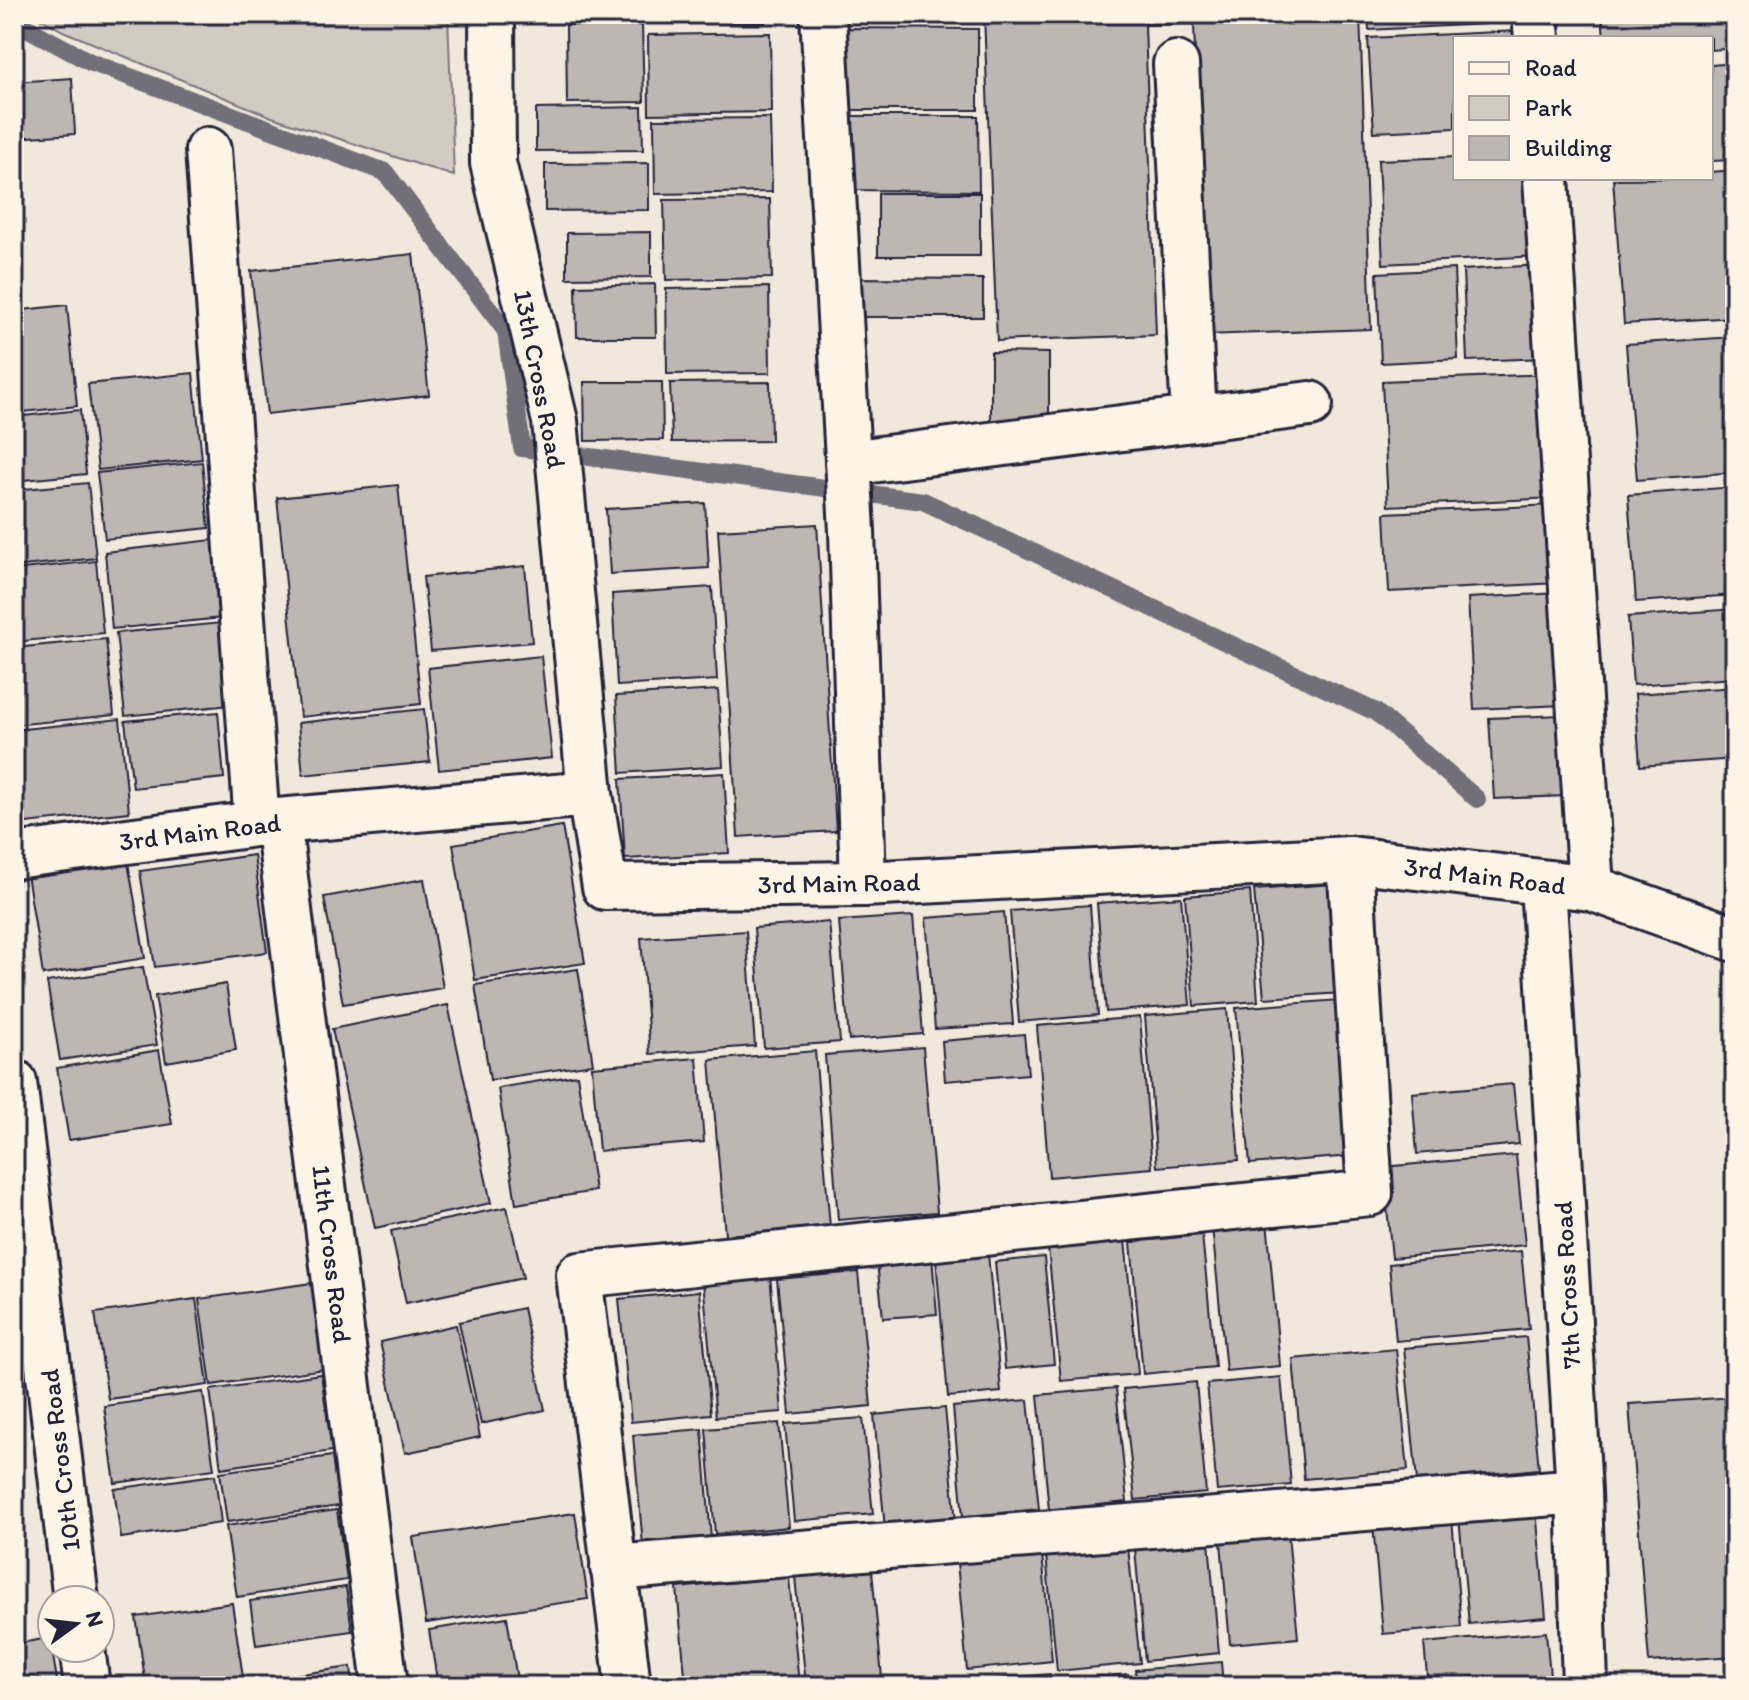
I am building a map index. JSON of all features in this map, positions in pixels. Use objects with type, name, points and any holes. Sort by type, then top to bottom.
[{"type":"street","name":"13th Cross Road","points":[[492,14],[493,163],[555,421],[590,794]]},
{"type":"street","points":[[823,14],[852,531],[863,884]]},
{"type":"street","points":[[1535,14],[1537,36]]},
{"type":"street","points":[[1176,64],[1194,419]]},
{"type":"street","name":"11th Cross Road","points":[[208,150],[268,822],[385,1686]]},
{"type":"street","points":[[1546,180],[1591,888]]},
{"type":"street","points":[[848,463],[1310,404]]},
{"type":"street","name":"3rd Main Road","points":[[14,856],[268,822],[590,794],[605,887],[863,884],[1350,859],[1591,888],[1735,939]]},
{"type":"street","points":[[628,1686],[579,1275],[1370,1193],[1350,859]]},
{"type":"street","name":"7th Cross Road","points":[[1543,884],[1579,1491],[1585,1686]]},
{"type":"street","name":"10th Cross Road","points":[[14,1082],[74,1584]]},
{"type":"street","points":[[613,1568],[1579,1491]]},
{"type":"street","points":[[84,1664],[87,1686]]},
{"type":"green space","points":[[33,14],[448,14],[454,176],[272,117],[63,31]]},
{"type":"building","points":[[529,14],[630,14],[630,21],[529,18]]},
{"type":"building","points":[[640,14],[765,14],[765,23],[640,21]]},
{"type":"building","points":[[984,14],[1360,14],[1371,329],[1205,335],[1194,24],[1145,25],[1156,335],[997,341]]},
{"type":"building","points":[[1368,14],[1485,14],[1485,24],[1369,30]]},
{"type":"building","points":[[1602,14],[1735,14],[1735,48],[1713,50],[1713,36],[1604,36]]},
{"type":"building","points":[[566,25],[642,25],[644,102],[567,103]]},
{"type":"building","points":[[843,28],[978,29],[978,110],[843,110]]},
{"type":"building","points":[[1518,31],[1519,36],[1453,36],[1453,128],[1374,132],[1368,38]]},
{"type":"building","points":[[770,33],[771,112],[649,114],[648,35]]},
{"type":"building","points":[[1735,63],[1735,160],[1713,161],[1713,65]]},
{"type":"building","points":[[72,78],[75,134],[14,138],[14,82]]},
{"type":"building","points":[[642,107],[643,150],[536,151],[536,109]]},
{"type":"building","points":[[845,116],[978,116],[979,191],[845,190]]},
{"type":"building","points":[[770,118],[772,192],[655,194],[654,119]]},
{"type":"building","points":[[1453,157],[1453,180],[1538,180],[1541,256],[1383,264],[1378,160]]},
{"type":"building","points":[[649,163],[649,210],[545,211],[545,164]]},
{"type":"building","points":[[1735,170],[1735,317],[1624,324],[1613,180],[1713,180],[1713,172]]},
{"type":"building","points":[[878,193],[980,193],[980,256],[878,256]]},
{"type":"building","points":[[770,199],[772,278],[666,280],[664,200]]},
{"type":"building","points":[[651,232],[651,277],[567,278],[567,233]]},
{"type":"building","points":[[413,254],[429,395],[267,414],[251,271]]},
{"type":"building","points":[[1540,265],[1545,358],[1467,361],[1463,270]]},
{"type":"building","points":[[1454,269],[1458,359],[1381,363],[1377,273]]},
{"type":"building","points":[[852,278],[983,279],[983,317],[852,317]]},
{"type":"building","points":[[655,284],[656,337],[577,337],[576,286]]},
{"type":"building","points":[[769,287],[770,373],[667,374],[666,289]]},
{"type":"building","points":[[67,305],[77,406],[14,413],[14,311]]},
{"type":"building","points":[[1735,337],[1735,472],[1637,480],[1626,344]]},
{"type":"building","points":[[991,352],[1049,353],[1049,419],[991,420]]},
{"type":"building","points":[[193,373],[202,459],[98,470],[88,384]]},
{"type":"building","points":[[1548,374],[1554,498],[1388,506],[1382,381]]},
{"type":"building","points":[[584,382],[662,382],[663,440],[585,441]]},
{"type":"building","points":[[770,382],[771,441],[672,442],[670,383]]},
{"type":"building","points":[[80,410],[86,474],[14,481],[14,417]]},
{"type":"building","points":[[202,462],[209,528],[105,539],[97,473]]},
{"type":"building","points":[[88,483],[96,558],[14,567],[14,490]]},
{"type":"building","points":[[398,485],[421,704],[300,717],[277,498]]},
{"type":"building","points":[[1735,487],[1735,595],[1636,602],[1628,495]]},
{"type":"building","points":[[705,503],[709,568],[610,574],[606,509]]},
{"type":"building","points":[[1554,505],[1558,583],[1389,592],[1385,513]]},
{"type":"building","points":[[817,524],[836,831],[738,837],[718,530]]},
{"type":"building","points":[[213,540],[222,618],[112,629],[105,552]]},
{"type":"building","points":[[96,561],[103,633],[14,642],[14,570]]},
{"type":"building","points":[[525,566],[532,642],[431,651],[423,577]]},
{"type":"building","points":[[712,587],[717,680],[617,686],[612,594]]},
{"type":"building","points":[[1559,593],[1563,705],[1474,709],[1468,598]]},
{"type":"building","points":[[1735,609],[1735,678],[1633,685],[1628,617]]},
{"type":"building","points":[[222,623],[230,705],[125,716],[116,633]]},
{"type":"building","points":[[106,639],[114,715],[14,725],[14,648]]},
{"type":"building","points":[[541,656],[552,758],[439,770],[428,668]]},
{"type":"building","points":[[1735,687],[1735,759],[1640,766],[1635,694]]},
{"type":"building","points":[[718,690],[723,766],[621,773],[616,696]]},
{"type":"building","points":[[424,709],[430,762],[303,775],[298,723]]},
{"type":"building","points":[[218,712],[224,778],[133,788],[125,721]]},
{"type":"building","points":[[1562,715],[1566,796],[1494,799],[1489,718]]},
{"type":"building","points":[[120,719],[129,812],[17,824],[14,730]]},
{"type":"building","points":[[724,773],[729,853],[625,859],[620,779]]},
{"type":"building","points":[[562,826],[585,963],[475,980],[453,844]]},
{"type":"building","points":[[254,855],[267,952],[155,967],[140,871]]},
{"type":"building","points":[[127,857],[145,958],[43,975],[27,874]]},
{"type":"building","points":[[424,879],[443,988],[343,1004],[324,897]]},
{"type":"building","points":[[1333,884],[1343,993],[1264,998],[1254,890]]},
{"type":"building","points":[[1250,891],[1258,1001],[1194,1006],[1185,896]]},
{"type":"building","points":[[1181,897],[1190,1005],[1106,1012],[1097,903]]},
{"type":"building","points":[[1090,905],[1098,1015],[1019,1022],[1010,911]]},
{"type":"building","points":[[1004,912],[1013,1024],[935,1029],[926,918]]},
{"type":"building","points":[[913,916],[923,1034],[849,1040],[839,921]]},
{"type":"building","points":[[829,922],[840,1042],[764,1048],[754,928]]},
{"type":"building","points":[[746,931],[755,1046],[650,1054],[641,938]]},
{"type":"building","points":[[143,967],[157,1045],[60,1060],[47,982]]},
{"type":"building","points":[[578,969],[593,1064],[490,1080],[475,985]]},
{"type":"building","points":[[226,984],[236,1050],[166,1062],[155,996]]},
{"type":"building","points":[[1339,1000],[1352,1156],[1250,1164],[1236,1008]]},
{"type":"building","points":[[448,1005],[491,1203],[375,1228],[332,1029]]},
{"type":"building","points":[[1227,1009],[1239,1160],[1157,1167],[1145,1016]]},
{"type":"building","points":[[1140,1017],[1152,1168],[1049,1177],[1037,1026]]},
{"type":"building","points":[[1024,1034],[1028,1074],[945,1081],[942,1041]]},
{"type":"building","points":[[923,1047],[937,1212],[838,1220],[825,1055]]},
{"type":"building","points":[[159,1050],[172,1124],[69,1140],[57,1068]]},
{"type":"building","points":[[815,1051],[830,1227],[725,1235],[710,1060]]},
{"type":"building","points":[[697,1058],[704,1142],[599,1151],[592,1067]]},
{"type":"building","points":[[577,1075],[595,1191],[516,1204],[498,1088]]},
{"type":"building","points":[[1513,1084],[1519,1144],[1417,1154],[1412,1093]]},
{"type":"building","points":[[1516,1155],[1525,1245],[1392,1258],[1383,1167]]},
{"type":"building","points":[[507,1207],[523,1278],[406,1303],[391,1231]]},
{"type":"building","points":[[1267,1220],[1280,1366],[1226,1371],[1212,1226]]},
{"type":"building","points":[[1202,1235],[1215,1367],[1143,1374],[1131,1242]]},
{"type":"building","points":[[1125,1240],[1138,1374],[1061,1381],[1048,1247]]},
{"type":"building","points":[[1521,1251],[1529,1329],[1396,1341],[1389,1264]]},
{"type":"building","points":[[988,1254],[1001,1392],[948,1397],[936,1259]]},
{"type":"building","points":[[932,1257],[937,1314],[883,1318],[877,1262]]},
{"type":"building","points":[[1044,1257],[1054,1364],[1005,1369],[995,1262]]},
{"type":"building","points":[[858,1272],[871,1406],[790,1414],[777,1279]]},
{"type":"building","points":[[770,1274],[782,1412],[716,1417],[703,1281]]},
{"type":"building","points":[[312,1283],[325,1369],[211,1385],[199,1299]]},
{"type":"building","points":[[699,1291],[711,1414],[631,1422],[619,1299]]},
{"type":"building","points":[[196,1299],[208,1385],[108,1399],[95,1313]]},
{"type":"building","points":[[523,1308],[545,1410],[481,1424],[459,1322]]},
{"type":"building","points":[[456,1325],[480,1437],[405,1453],[380,1342]]},
{"type":"building","points":[[1526,1337],[1539,1469],[1417,1481],[1404,1348]]},
{"type":"building","points":[[1396,1349],[1408,1470],[1304,1479],[1293,1359]]},
{"type":"building","points":[[321,1374],[332,1451],[221,1468],[210,1390]]},
{"type":"building","points":[[1281,1377],[1291,1485],[1217,1491],[1207,1384]]},
{"type":"building","points":[[1196,1382],[1206,1493],[1135,1500],[1123,1389]]},
{"type":"building","points":[[1116,1388],[1127,1502],[1049,1510],[1038,1395]]},
{"type":"building","points":[[203,1392],[214,1469],[115,1483],[104,1406]]},
{"type":"building","points":[[1735,1397],[1735,1656],[1649,1662],[1629,1404]]},
{"type":"building","points":[[1028,1400],[1039,1509],[963,1517],[953,1407]]},
{"type":"building","points":[[945,1408],[956,1522],[885,1528],[874,1415]]},
{"type":"building","points":[[863,1418],[873,1514],[794,1521],[785,1424]]},
{"type":"building","points":[[779,1423],[789,1527],[715,1534],[706,1429]]},
{"type":"building","points":[[702,1429],[711,1539],[643,1545],[633,1435]]},
{"type":"building","points":[[14,1436],[22,1473],[14,1475]]},
{"type":"building","points":[[332,1456],[339,1506],[227,1522],[220,1472]]},
{"type":"building","points":[[215,1475],[221,1523],[121,1538],[114,1489]]},
{"type":"building","points":[[337,1510],[347,1580],[237,1597],[226,1526]]},
{"type":"building","points":[[1536,1510],[1546,1617],[1469,1624],[1459,1517]]},
{"type":"building","points":[[575,1513],[588,1599],[426,1623],[413,1537]]},
{"type":"building","points":[[1452,1518],[1461,1627],[1383,1634],[1373,1525]]},
{"type":"building","points":[[1288,1535],[1298,1638],[1230,1644],[1221,1542]]},
{"type":"building","points":[[1209,1542],[1219,1653],[1145,1661],[1135,1549]]},
{"type":"building","points":[[1128,1547],[1140,1663],[1057,1671],[1046,1555]]},
{"type":"building","points":[[1042,1554],[1052,1661],[967,1670],[957,1562]]},
{"type":"building","points":[[872,1570],[882,1678],[806,1685],[795,1577]]},
{"type":"building","points":[[789,1577],[799,1685],[686,1686],[677,1588]]},
{"type":"building","points":[[346,1587],[352,1631],[256,1645],[250,1601]]},
{"type":"building","points":[[232,1603],[244,1684],[146,1686],[136,1617]]},
{"type":"building","points":[[507,1617],[518,1686],[438,1686],[429,1630]]},
{"type":"building","points":[[1546,1632],[1551,1686],[1428,1686],[1424,1643]]},
{"type":"building","points":[[36,1640],[36,1664],[54,1664],[58,1686],[14,1686],[14,1644]]},
{"type":"building","points":[[1221,1662],[1223,1686],[1137,1686],[1135,1670]]},
{"type":"building","points":[[351,1667],[353,1686],[252,1686],[251,1681]]},
{"type":"building","points":[[1050,1674],[1051,1686],[977,1686],[977,1681]]},
{"type":"building","points":[[1128,1674],[1129,1686],[1059,1686],[1059,1680]]},
{"type":"waterway","points":[[14,21],[90,62],[385,172],[506,331],[522,448],[923,501],[1376,712],[1477,799]]}]
